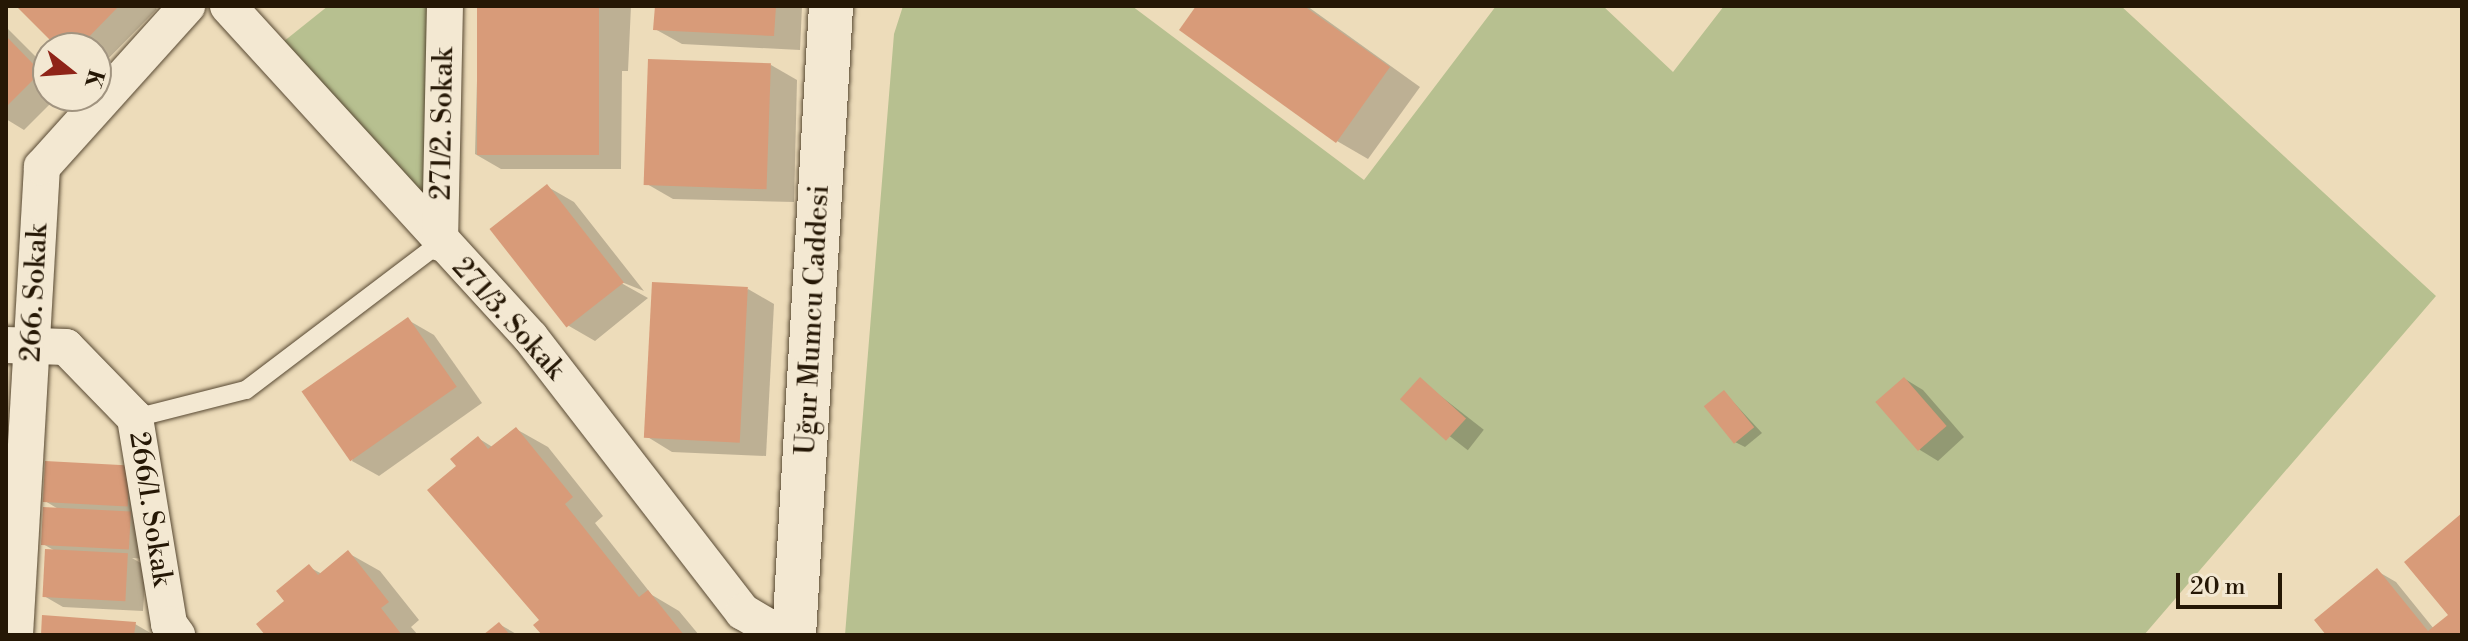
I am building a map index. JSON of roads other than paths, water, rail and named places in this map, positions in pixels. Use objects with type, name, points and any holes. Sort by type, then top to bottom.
[{"type":"main road","name":"Uğur Mumcu Caddesi","points":[[794,635],[831,6]]},
{"type":"street","name":"266. Sokak","points":[[15,635],[19,346],[42,167],[187,6]]},
{"type":"street","name":"271/2. Sokak","points":[[440,243],[445,6]]},
{"type":"street","name":"271/3. Sokak","points":[[239,10],[440,243],[531,338],[743,612],[782,635]]},
{"type":"street","name":"266/1. Sokak","points":[[19,346],[66,347],[135,418],[169,624],[177,635]]},
{"type":"lane","points":[[135,418],[246,390],[440,243]]}]
